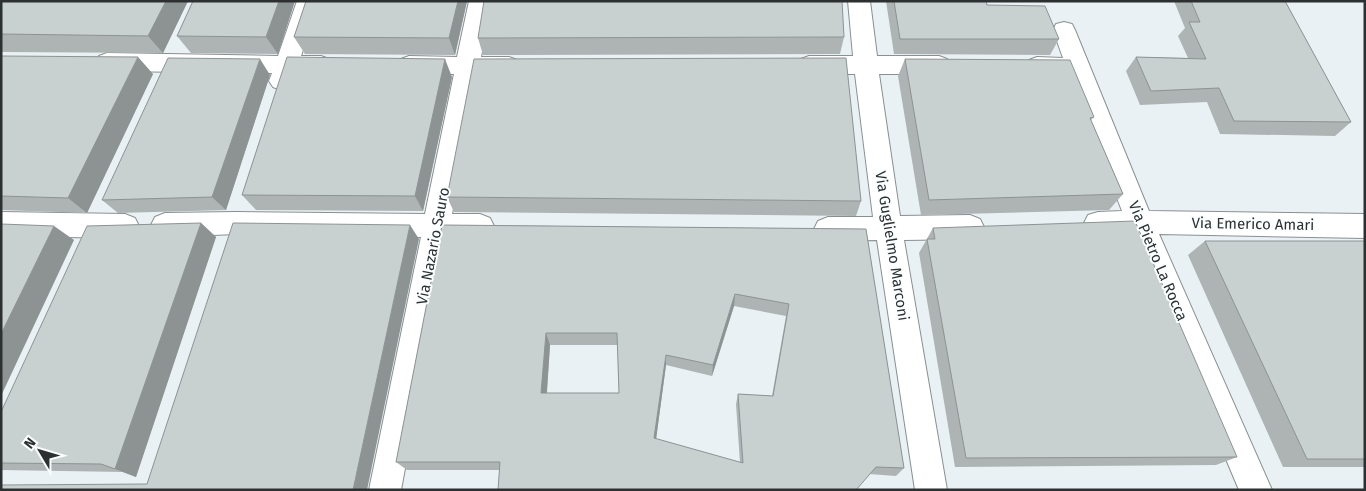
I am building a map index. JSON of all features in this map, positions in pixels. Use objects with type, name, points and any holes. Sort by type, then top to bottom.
[{"type":"street","points":[[275,102],[308,1]]},
{"type":"street","name":"Via Nazario Sauro","points":[[385,490],[469,66],[480,1]]},
{"type":"street","name":"Via Guglielmo Marconi","points":[[859,1],[865,65],[889,230],[931,490]]},
{"type":"street","name":"Via Pietro La Rocca","points":[[1064,30],[1140,222],[1256,490]]},
{"type":"street","points":[[160,88],[184,36]]},
{"type":"street","points":[[87,62],[344,65]]},
{"type":"street","points":[[392,65],[528,66]]},
{"type":"street","points":[[786,65],[963,66]]},
{"type":"street","points":[[1012,66],[1080,67]]},
{"type":"street","points":[[227,250],[245,195]]},
{"type":"street","points":[[84,253],[108,201]]},
{"type":"street","name":"Via Emerico Amari","points":[[1073,224],[1140,222],[1365,226]]},
{"type":"street","points":[[1,224],[96,227],[236,223],[505,226]]},
{"type":"street","points":[[800,229],[889,230],[995,226]]},
{"type":"building","points":[[1,1],[166,1],[148,36],[1,34]]},
{"type":"building","points":[[193,1],[279,1],[266,37],[177,36]]},
{"type":"building","points":[[306,1],[458,1],[449,38],[294,37]]},
{"type":"building","points":[[484,1],[842,1],[844,37],[478,38]]},
{"type":"building","points":[[894,1],[986,1],[987,5],[1045,6],[1059,39],[900,39]]},
{"type":"building","points":[[1191,1],[1285,1],[1351,122],[1234,121],[1219,88],[1151,91],[1136,57],[1206,59],[1189,22],[1200,22]]},
{"type":"building","points":[[1,56],[138,57],[68,198],[1,196]]},
{"type":"building","points":[[287,57],[445,59],[415,196],[242,195]]},
{"type":"building","points":[[168,58],[260,59],[212,197],[102,200]]},
{"type":"building","points":[[846,58],[861,201],[447,197],[474,59]]},
{"type":"building","points":[[905,59],[1070,60],[1094,117],[1090,118],[1123,194],[929,200]]},
{"type":"building","points":[[1135,221],[1237,457],[966,458],[927,239],[935,239],[933,228]]},
{"type":"building","points":[[201,223],[115,469],[101,464],[1,463],[1,412],[87,226]]},
{"type":"building","points":[[233,223],[410,225],[353,490],[1,490],[1,485],[147,484]]},
{"type":"building","points":[[1,224],[54,226],[1,334]]},
{"type":"building","points":[[442,225],[866,229],[904,468],[876,467],[856,490],[498,490],[500,462],[396,462]],"holes":[[[735,294],[789,304],[773,396],[738,394],[743,463],[654,438],[666,355],[713,365]],[[546,333],[617,333],[619,393],[541,393]]]},
{"type":"building","points":[[1205,241],[1365,241],[1365,459],[1307,459]]}]
